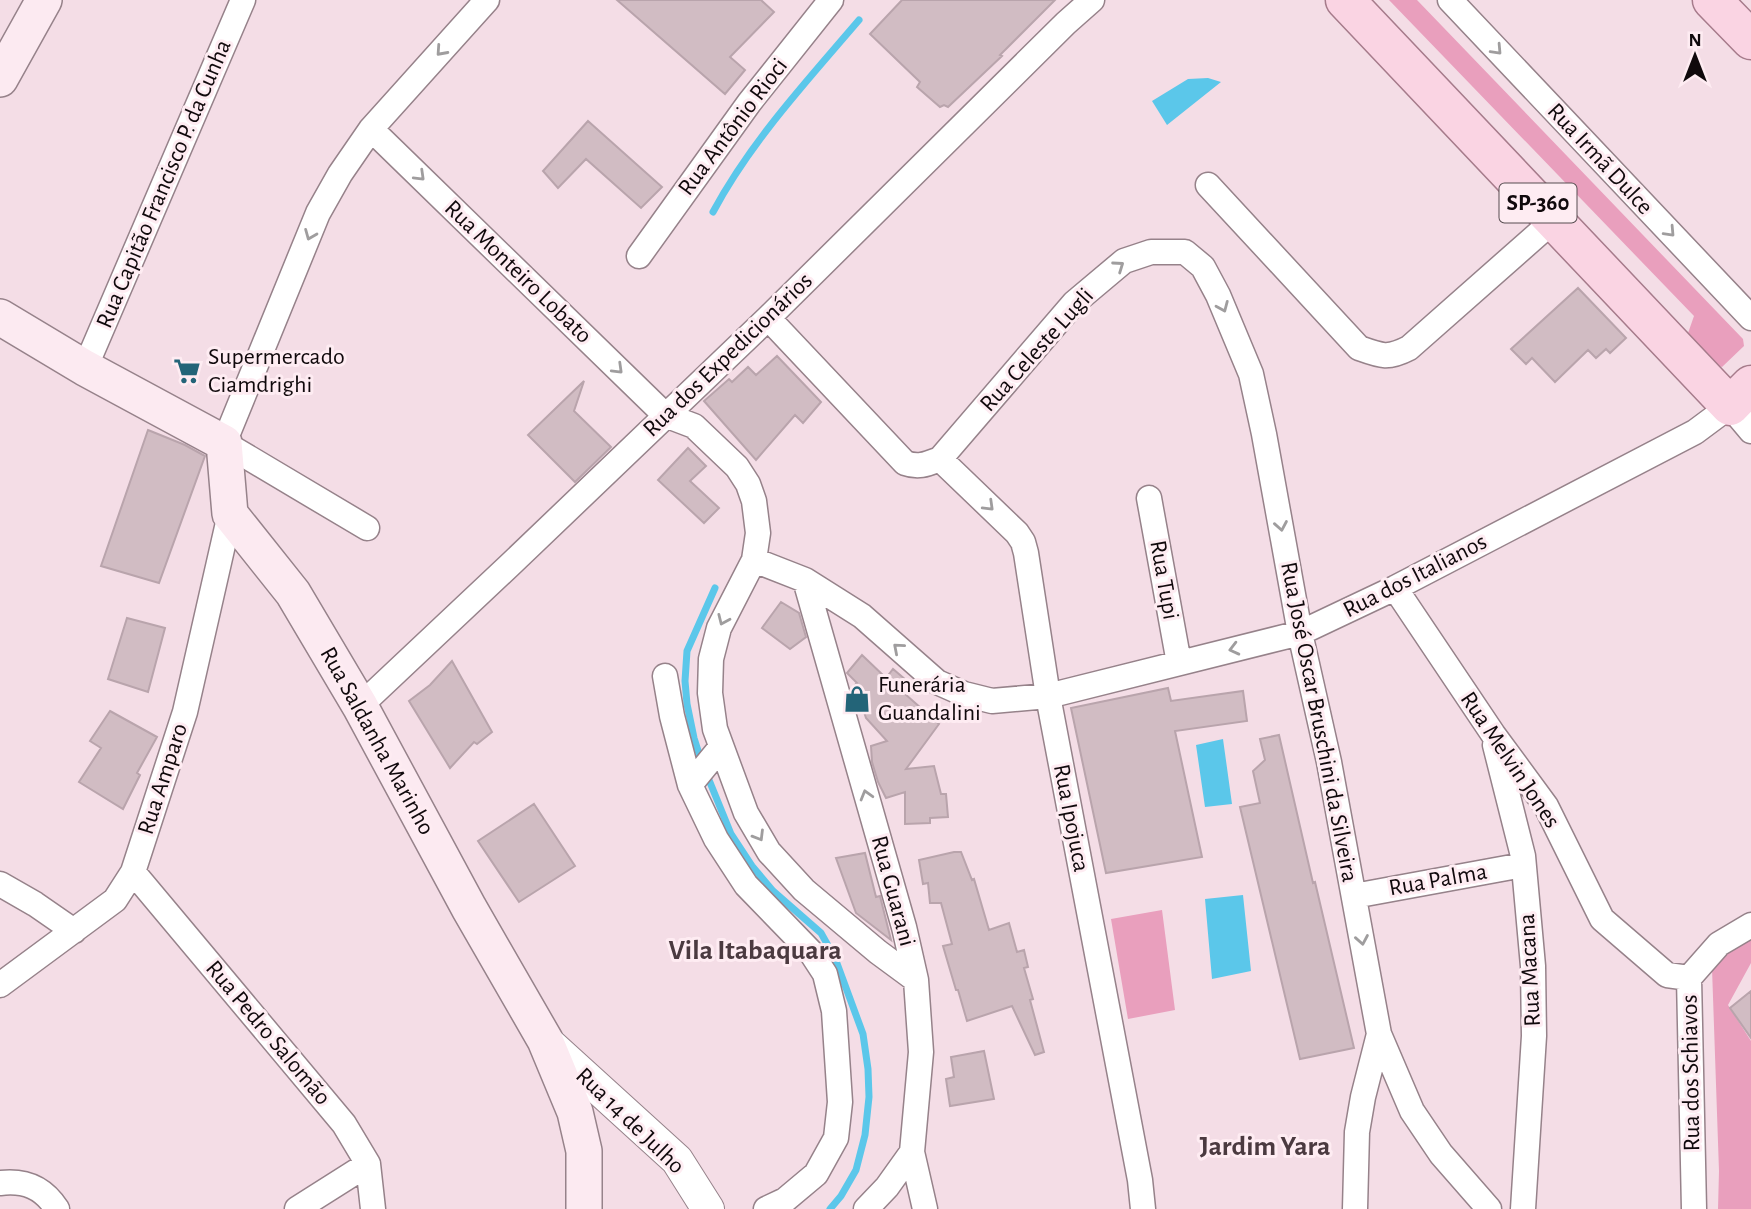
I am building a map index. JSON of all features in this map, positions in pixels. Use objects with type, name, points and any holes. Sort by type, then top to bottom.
[{"type":"main road","points":[[0,79],[44,0]]},
{"type":"main road","name":"SP-360","points":[[1345,0],[1554,220],[1744,407]]},
{"type":"main road","points":[[1712,0],[1751,40]]},
{"type":"main road","points":[[0,317],[85,368],[224,443],[230,514]]},
{"type":"main road","name":"Rua Saldanha Marinho","points":[[230,514],[293,593],[360,706],[469,908],[545,1040],[575,1112],[584,1151],[584,1209]]},
{"type":"street","name":"Rua Capitão Francisco P. da Cunha","points":[[85,368],[243,0]]},
{"type":"street","points":[[367,528],[224,443],[318,214],[340,174],[371,129],[486,0]]},
{"type":"street","name":"Rua Antônio Rioci","points":[[639,256],[749,103],[831,0]]},
{"type":"street","name":"Rua dos Expedicionários","points":[[360,706],[768,318],[1092,0]]},
{"type":"street","name":"Rua Irmã Dulce","points":[[1450,0],[1751,318]]},
{"type":"street","name":"Rua Monteiro Lobato","points":[[371,129],[665,415]]},
{"type":"street","points":[[1208,185],[1359,348],[1382,356],[1395,355],[1409,348],[1554,220]]},
{"type":"street","name":"Rua Celeste Lugli","points":[[940,459],[1074,303],[1124,261],[1151,252],[1185,252]]},
{"type":"street","name":"Rua José Oscar Bruschini da Silveira","points":[[1185,252],[1203,267],[1218,295],[1251,374],[1300,633],[1329,762],[1379,1034],[1357,1132],[1355,1209]]},
{"type":"street","points":[[768,318],[905,463],[922,466],[940,459]]},
{"type":"street","name":"Rua dos Italianos","points":[[754,560],[804,580],[862,616],[937,682],[964,694],[992,701],[1048,696],[1300,633],[1395,588],[1744,407]]},
{"type":"street","points":[[665,415],[694,426],[737,467],[748,484],[754,501],[758,533],[754,560],[719,628],[710,659],[709,693],[718,751],[746,813],[769,852],[804,890],[916,980]]},
{"type":"street","name":"Rua Ipojuca","points":[[940,459],[1017,533],[1026,553],[1048,696],[1138,1166],[1143,1209]]},
{"type":"street","name":"Rua Tupi","points":[[1149,498],[1179,663]]},
{"type":"street","name":"Rua Amparo","points":[[0,985],[115,900],[133,872],[184,712],[230,514]]},
{"type":"street","name":"Rua Guarani","points":[[804,580],[904,927],[916,980],[921,1052],[912,1153],[925,1209]]},
{"type":"street","name":"Rua Melvin Jones","points":[[1395,588],[1493,734],[1546,806],[1602,919],[1667,975],[1689,978]]},
{"type":"street","points":[[665,676],[671,716],[692,782],[716,839],[746,885],[810,951],[825,974],[834,1011],[840,1102],[836,1138],[816,1174],[785,1200],[766,1209]]},
{"type":"street","name":"Rua Macana","points":[[1493,734],[1523,856],[1533,966],[1534,1036],[1523,1209]]},
{"type":"street","points":[[692,782],[718,751]]},
{"type":"street","name":"Rua Palma","points":[[1354,896],[1523,865]]},
{"type":"street","name":"Rua Pedro Salomão","points":[[133,872],[344,1124],[368,1164],[373,1209]]},
{"type":"street","points":[[0,884],[74,931]]},
{"type":"street","name":"Rua dos Schiavos","points":[[1694,1209],[1689,978],[1719,944],[1751,925]]},
{"type":"street","points":[[1379,1034],[1412,1111],[1441,1154],[1489,1209]]},
{"type":"street","name":"Rua 14 de Julho","points":[[545,1040],[677,1160],[708,1209]]},
{"type":"street","points":[[866,1209],[887,1187],[912,1153]]},
{"type":"street","points":[[298,1209],[368,1164]]},
{"type":"street","points":[[0,1183],[16,1181],[36,1188],[57,1209]]},
{"type":"shaded area","points":[[1389,0],[1417,0],[1743,339],[1744,346],[1722,367],[1715,364],[1687,336],[1694,316]]},
{"type":"shaded area","points":[[1162,910],[1175,1010],[1128,1019],[1111,919]]},
{"type":"shaded area","points":[[1751,932],[1751,963],[1728,1005],[1751,1041],[1751,1209],[1718,1209],[1712,968],[1729,944]]},
{"type":"water","points":[[1208,78],[1221,82],[1167,125],[1152,101],[1188,79]]},
{"type":"water","points":[[1223,739],[1232,804],[1205,807],[1196,745]]},
{"type":"water","points":[[1243,895],[1251,971],[1212,979],[1205,899]]},
{"type":"building","points":[[617,0],[761,0],[774,12],[730,57],[745,70],[725,94]]},
{"type":"building","points":[[902,0],[1055,0],[1000,55],[1002,56],[948,107],[940,107],[917,87],[920,82],[870,34]]},
{"type":"building","points":[[588,121],[662,187],[641,208],[586,159],[558,188],[543,171]]},
{"type":"building","points":[[1578,288],[1626,338],[1610,353],[1606,349],[1596,358],[1588,350],[1555,382],[1532,358],[1526,364],[1511,349]]},
{"type":"building","points":[[777,356],[821,402],[803,423],[795,415],[756,460],[704,401],[729,379],[732,382],[748,367],[756,375]]},
{"type":"building","points":[[584,381],[574,411],[611,447],[575,482],[528,435]]},
{"type":"building","points":[[148,430],[205,456],[159,583],[101,566]]},
{"type":"building","points":[[688,448],[706,466],[690,481],[719,508],[704,523],[658,480]]},
{"type":"building","points":[[781,602],[799,613],[806,637],[790,649],[762,628]]},
{"type":"building","points":[[127,618],[165,628],[148,692],[108,679]]},
{"type":"building","points":[[862,655],[886,678],[893,669],[913,686],[905,694],[939,724],[906,769],[934,766],[941,794],[946,794],[948,817],[930,818],[930,823],[905,824],[905,792],[886,798],[872,762],[871,746],[887,741],[866,718],[858,693],[852,688],[857,683],[847,673]]},
{"type":"building","points":[[452,661],[492,732],[477,744],[474,742],[450,768],[409,701],[430,685]]},
{"type":"building","points":[[1168,688],[1171,701],[1243,691],[1247,721],[1175,731],[1202,857],[1106,873],[1071,708]]},
{"type":"building","points":[[110,711],[157,737],[137,773],[140,775],[123,809],[79,782],[101,748],[90,741]]},
{"type":"building","points":[[1279,735],[1354,1048],[1300,1059],[1240,807],[1260,803],[1253,771],[1265,760],[1260,739]]},
{"type":"building","points":[[534,804],[575,866],[519,902],[478,841]]},
{"type":"building","points":[[961,852],[972,880],[974,879],[989,930],[1009,923],[1017,952],[1024,950],[1028,967],[1024,968],[1033,999],[1030,1000],[1044,1052],[1035,1055],[1012,1006],[967,1021],[943,946],[952,944],[941,903],[930,903],[928,883],[923,884],[919,860]]},
{"type":"building","points":[[865,853],[891,940],[856,913],[836,858]]},
{"type":"building","points":[[1751,991],[1751,1038],[1730,1008]]},
{"type":"building","points":[[984,1051],[994,1099],[950,1106],[946,1079],[954,1077],[951,1057]]},
{"type":"waterway","points":[[713,212],[762,136],[859,20]]},
{"type":"waterway","points":[[701,760],[687,704],[687,651],[715,588]]},
{"type":"waterway","points":[[707,775],[731,834],[752,866],[773,891],[821,933],[835,958],[863,1034],[869,1097],[865,1135],[856,1170],[830,1209]]},
{"type":"place","name":"Supermercado Ciamdrighi","points":[[187,371]]},
{"type":"place","name":"Funerária Guandalini","points":[[857,699]]},
{"type":"district","name":"Vila Itabaquara","points":[[755,951]]},
{"type":"district","name":"Jardim Yara","points":[[1265,1147]]}]
